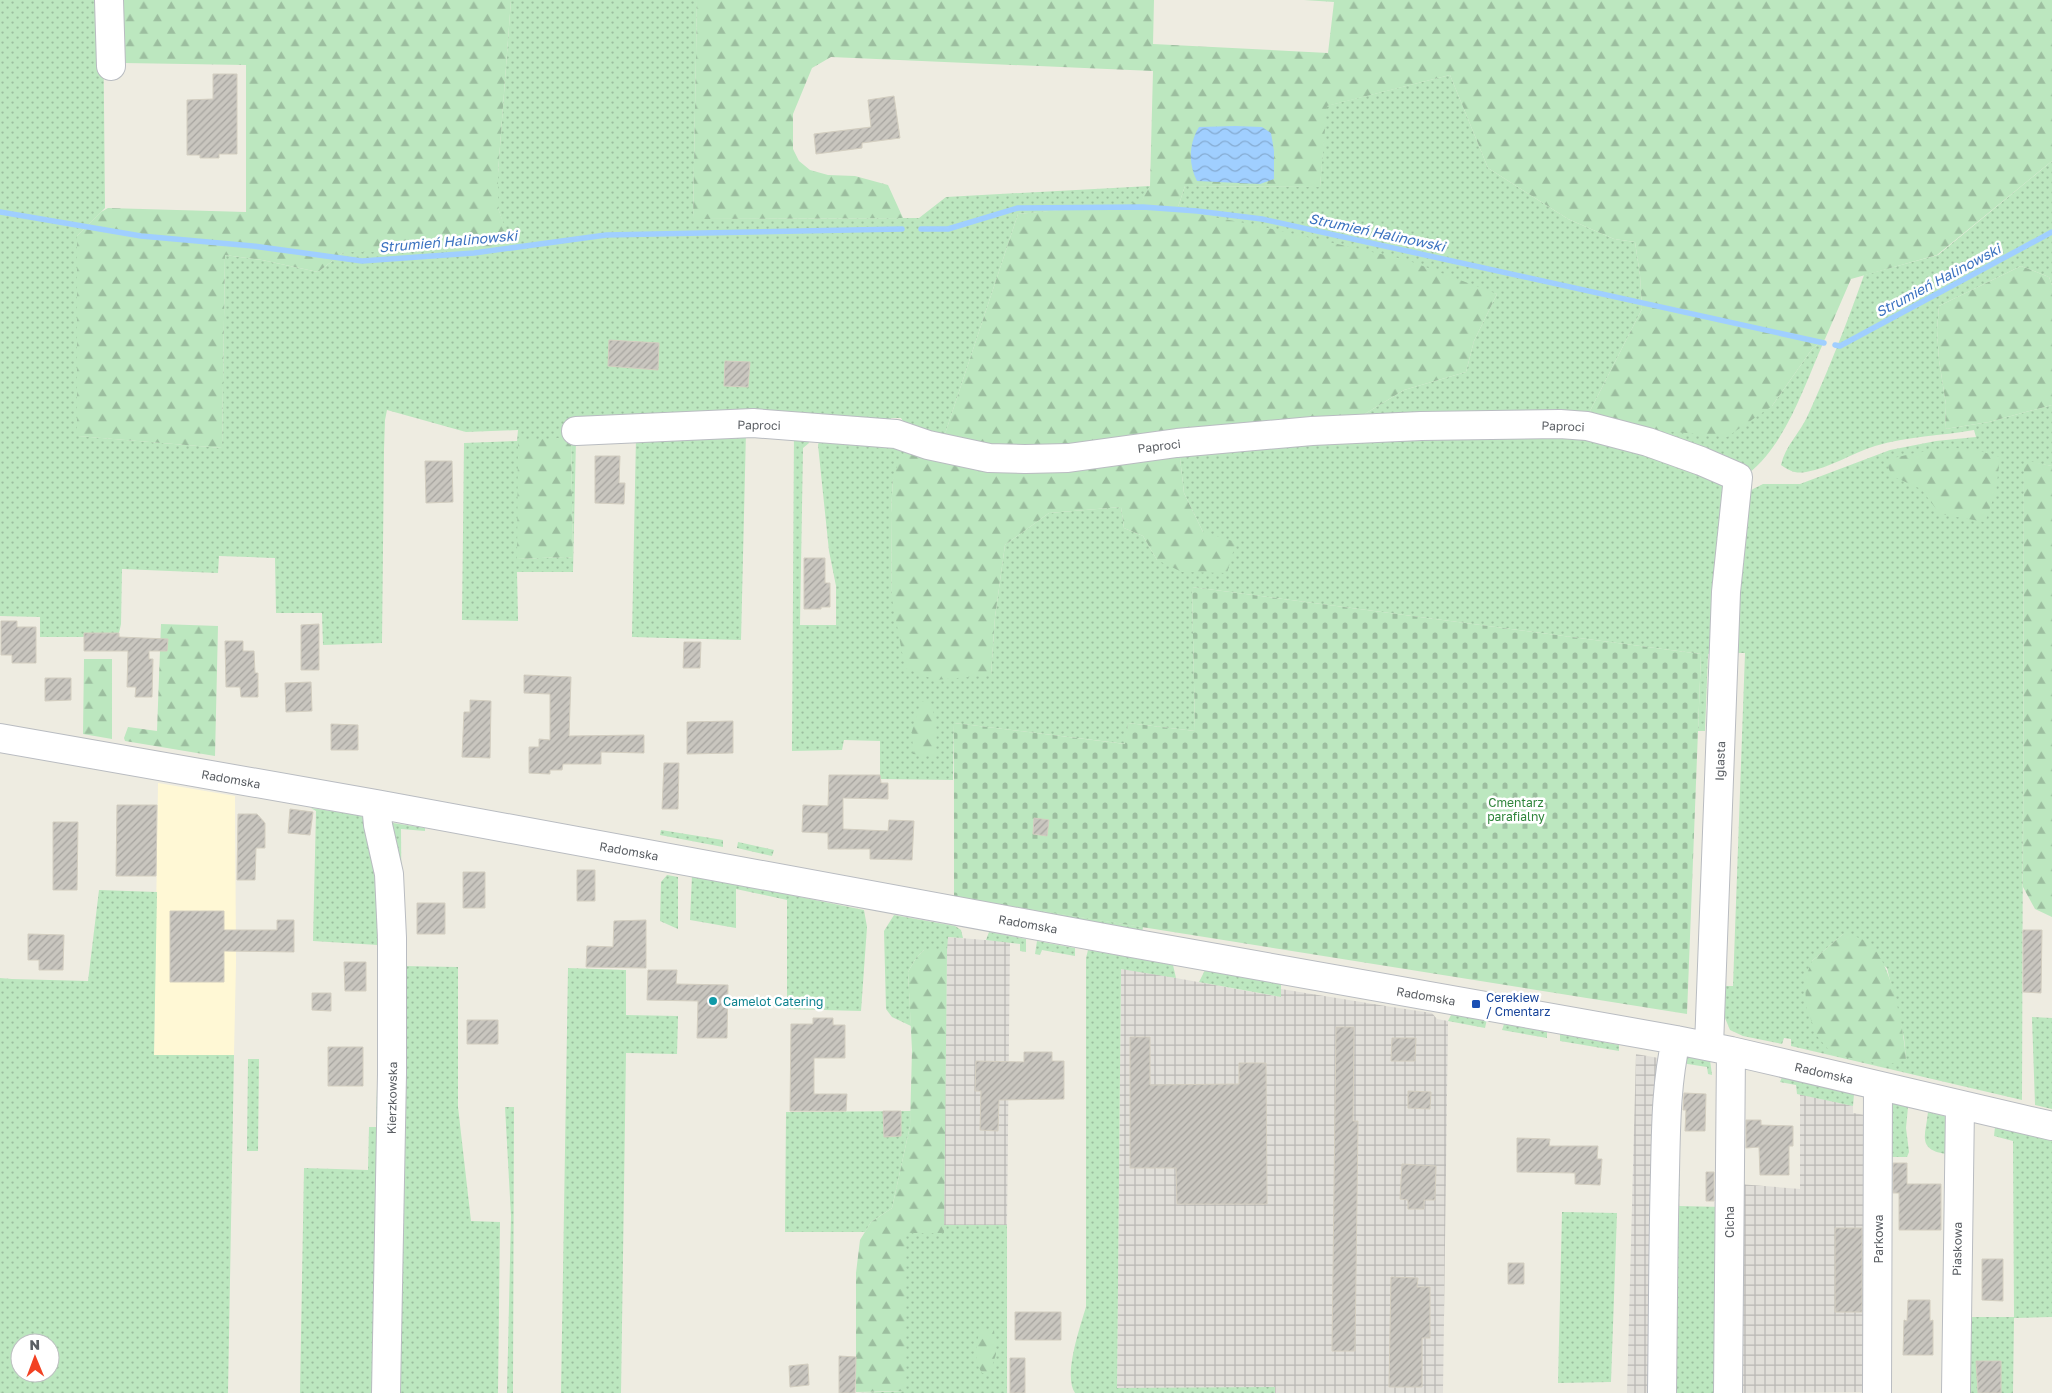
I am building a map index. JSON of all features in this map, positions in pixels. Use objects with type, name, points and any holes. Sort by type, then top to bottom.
[{"type":"street","points":[[109,0],[111,66]]},
{"type":"street","name":"Paproci","points":[[576,431],[753,423],[896,434],[928,446],[989,458],[1025,459],[1068,458],[1177,443],[1312,432],[1421,426],[1560,424],[1587,426],[1648,442],[1701,461],[1738,477]]},
{"type":"street","name":"Iglasta","points":[[1720,1049],[1726,592],[1738,477]]},
{"type":"street","name":"Radomska","points":[[0,738],[376,804],[1100,937],[1676,1040],[2052,1126]]},
{"type":"street","name":"Kierzkowska","points":[[376,804],[378,825],[390,874],[392,938],[392,1083],[386,1393]]},
{"type":"street","points":[[1662,1393],[1667,1100],[1668,1081],[1676,1040]]},
{"type":"street","name":"Cicha","points":[[1720,1049],[1728,1393]]},
{"type":"street","name":"Parkowa","points":[[1877,1393],[1878,1086]]},
{"type":"street","name":"Piaskowa","points":[[1956,1393],[1960,1106]]},
{"type":"shaded area","points":[[158,783],[235,796],[236,962],[234,1055],[154,1055]]},
{"type":"shaded area","points":[[947,937],[1010,942],[1007,1225],[944,1225]]},
{"type":"shaded area","points":[[1121,968],[1280,997],[1281,989],[1432,1013],[1437,1019],[1448,1021],[1443,1393],[1275,1393],[1275,1387],[1117,1388]]},
{"type":"shaded area","points":[[1636,1054],[1681,1062],[1677,1393],[1627,1393]]},
{"type":"shaded area","points":[[1800,1094],[1853,1106],[1853,1113],[1872,1116],[1872,1392],[1739,1393],[1739,1184],[1800,1189]]},
{"type":"green space","points":[[0,0],[103,0],[105,208],[77,236],[78,436],[222,448],[225,255],[262,260],[318,272],[344,252],[485,252],[509,241],[498,208],[498,173],[511,0],[697,0],[693,219],[919,218],[946,197],[1150,186],[1141,203],[1018,214],[943,440],[908,429],[901,418],[891,418],[891,429],[746,431],[741,640],[632,637],[636,436],[576,439],[573,572],[517,572],[518,621],[462,620],[464,443],[517,441],[518,430],[466,432],[387,410],[384,450],[382,643],[323,645],[322,613],[276,613],[275,558],[219,556],[218,573],[122,569],[121,624],[119,633],[84,633],[84,637],[40,637],[40,617],[0,616]],"holes":[[[571,438],[573,558],[517,559]]]},
{"type":"green space","points":[[112,0],[511,0],[498,173],[498,208],[510,241],[485,252],[344,252],[318,272],[262,260],[225,255],[222,448],[77,436],[77,236],[101,212],[108,208],[246,212],[246,65],[124,63]]},
{"type":"green space","points":[[697,0],[1154,0],[1153,44],[1328,53],[1334,2],[1304,0],[2052,0],[2052,161],[1937,255],[1851,279],[1825,339],[1812,349],[1772,406],[1727,437],[1646,429],[1590,411],[1642,309],[1640,275],[1635,242],[1614,239],[1568,219],[1488,168],[1450,75],[1327,106],[1320,187],[1185,186],[1177,210],[1250,224],[1407,260],[1497,294],[1474,341],[1466,372],[1404,390],[1350,423],[1179,449],[1184,493],[1203,532],[1236,542],[1227,573],[1182,572],[1157,560],[1143,536],[1124,528],[1121,507],[1049,513],[1005,545],[995,617],[991,675],[935,680],[905,668],[892,599],[891,513],[893,479],[900,457],[933,450],[943,440],[1018,214],[1141,202],[1150,186],[1153,71],[831,57],[812,68],[793,114],[793,149],[799,161],[810,170],[828,175],[855,176],[888,185],[903,218],[693,219]]},
{"type":"green space","points":[[1450,75],[1488,168],[1568,219],[1614,239],[1635,242],[1640,275],[1642,309],[1590,411],[1772,406],[1812,349],[1825,339],[1794,411],[1784,429],[1774,446],[1749,473],[1594,420],[1350,423],[1404,390],[1466,372],[1474,341],[1497,294],[1177,210],[1185,186],[1320,187],[1326,106]]},
{"type":"green space","points":[[2052,161],[2052,285],[2049,277],[2021,266],[1939,306],[1937,330],[1939,360],[1946,405],[1945,429],[1989,422],[2052,405],[2052,466],[2024,461],[2022,1100],[1791,1046],[1791,1039],[1784,1038],[1782,1044],[1743,1036],[1730,1030],[1725,1018],[1717,1018],[1718,986],[1733,986],[1745,653],[1731,653],[1741,499],[1753,489],[1763,484],[1800,484],[1890,450],[1936,441],[1976,437],[1974,430],[1899,440],[1875,446],[1824,467],[1806,472],[1793,472],[1781,465],[1786,452],[1805,422],[1816,398],[1838,346],[1864,275],[1938,255]],"holes":[[[1843,934],[1887,968],[1904,1038],[1906,1060],[1812,961]]]},
{"type":"green space","points":[[2021,266],[2049,277],[2052,285],[2052,405],[1989,422],[1945,429],[1946,405],[1939,360],[1937,330],[1939,306]]},
{"type":"green space","points":[[1553,428],[1603,435],[1724,484],[1712,653],[1708,654],[1705,731],[1698,731],[1701,654],[1192,587],[1195,731],[1128,723],[1126,744],[954,723],[953,780],[880,779],[880,741],[844,740],[842,750],[792,751],[794,432],[804,432],[809,443],[803,448],[800,625],[836,625],[836,586],[829,551],[818,445],[822,433],[933,450],[893,479],[891,513],[892,599],[991,675],[995,617],[1005,545],[1049,513],[1121,507],[1124,528],[1143,536],[1157,560],[1203,532],[1184,493],[1179,449]]},
{"type":"green space","points":[[571,437],[573,558],[517,559],[518,441]]},
{"type":"green space","points":[[1951,448],[1973,449],[2000,457],[1996,491],[1985,522],[1940,514],[1921,489],[1892,476],[1885,460],[1915,453]]},
{"type":"green space","points":[[2024,460],[2052,466],[2052,917],[2035,909],[2023,887]]},
{"type":"green space","name":"Cmentarz parafialny","points":[[1192,587],[1701,654],[1687,1014],[954,897],[954,723],[1125,744],[1128,723],[1195,731]]},
{"type":"green space","points":[[161,624],[218,626],[215,756],[125,741],[124,738],[128,727],[157,731]]},
{"type":"green space","points":[[84,659],[112,659],[112,739],[83,734]]},
{"type":"green space","points":[[921,701],[930,703],[936,723],[935,756],[913,754],[912,731]]},
{"type":"green space","points":[[311,808],[358,815],[366,818],[380,864],[378,998],[378,945],[313,941],[316,811]]},
{"type":"green space","points":[[393,823],[425,828],[425,831],[401,829],[402,966],[458,967],[458,1107],[471,1221],[500,1222],[498,1393],[392,1393]]},
{"type":"green space","points":[[661,830],[723,840],[723,847],[660,835]]},
{"type":"green space","points":[[738,842],[774,850],[772,856],[737,848]]},
{"type":"green space","points":[[667,875],[678,877],[678,929],[660,921],[661,882]]},
{"type":"green space","points":[[692,875],[864,910],[867,927],[861,1011],[787,1009],[787,900],[736,889],[736,928],[690,920]]},
{"type":"green space","points":[[99,890],[157,892],[154,1055],[234,1055],[228,1393],[0,1393],[0,978],[88,981]]},
{"type":"green space","points":[[954,897],[1143,927],[1142,933]]},
{"type":"green space","points":[[894,915],[955,926],[961,930],[963,938],[948,937],[947,950],[924,950],[916,958],[908,972],[911,1026],[892,1017],[886,1009],[884,931]]},
{"type":"green space","points":[[989,932],[1026,939],[1026,952],[1020,951],[1020,944],[986,940]]},
{"type":"green space","points":[[1843,934],[1869,943],[1877,952],[1884,965],[1895,998],[1903,1032],[1906,1060],[1885,1065],[1832,1054],[1817,1036],[1806,1006],[1805,979],[1812,961]]},
{"type":"green space","points":[[1037,941],[1075,948],[1075,956],[1042,950],[1040,955],[1035,954]]},
{"type":"green space","points":[[924,950],[947,950],[944,1233],[906,1233],[906,1391],[856,1392],[856,1273],[860,1240],[871,1222],[892,1208],[910,1126],[912,1050],[908,972],[916,958]]},
{"type":"green space","points":[[1088,950],[1173,965],[1176,978],[1121,969],[1117,1388],[1275,1387],[1275,1393],[1075,1393],[1072,1385],[1072,1364],[1086,1307],[1086,958]]},
{"type":"green space","points":[[568,968],[626,970],[626,1015],[678,1016],[677,1054],[626,1053],[621,1393],[561,1393]]},
{"type":"green space","points":[[1205,970],[1281,984],[1281,997],[1199,982]]},
{"type":"green space","points":[[1452,1013],[1487,1019],[1485,1028],[1448,1021]]},
{"type":"green space","points":[[2032,1017],[2052,1018],[2052,1109],[2035,1105]]},
{"type":"green space","points":[[1504,1024],[1547,1032],[1547,1038],[1502,1030]]},
{"type":"green space","points":[[1560,1034],[1619,1045],[1619,1051],[1560,1041]]},
{"type":"green space","points":[[1680,1055],[1710,1060],[1712,1075],[1708,1074],[1707,1067],[1681,1063],[1679,1206],[1724,1207],[1724,1393],[1668,1393]]},
{"type":"green space","points":[[248,1059],[259,1059],[258,1151],[247,1151]]},
{"type":"green space","points":[[1782,1077],[1854,1094],[1853,1106],[1797,1094],[1796,1085],[1780,1082]]},
{"type":"green space","points":[[383,1086],[377,1393],[300,1393],[304,1168],[368,1170],[369,1127],[376,1127],[377,1087]]},
{"type":"green space","points":[[1883,1100],[1908,1107],[1906,1128],[1909,1152],[1907,1157],[1884,1157]]},
{"type":"green space","points":[[505,1107],[514,1107],[513,1393],[507,1393],[511,1216]]},
{"type":"green space","points":[[911,1111],[910,1126],[892,1208],[871,1222],[865,1232],[785,1232],[786,1112]]},
{"type":"green space","points":[[1928,1112],[1952,1118],[1946,1154],[1930,1149],[1927,1145],[1925,1134]]},
{"type":"green space","points":[[1995,1127],[2052,1140],[2052,1317],[2014,1318],[2013,1393],[1963,1393],[1963,1317],[2014,1317],[2013,1141],[1994,1136]]},
{"type":"green space","points":[[1562,1212],[1617,1213],[1611,1382],[1558,1383]]},
{"type":"green space","points":[[944,1225],[1007,1225],[1007,1393],[856,1393],[906,1391],[906,1232],[944,1233]]},
{"type":"green space","points":[[980,1330],[994,1330],[996,1354],[990,1373],[982,1373],[977,1362]]},
{"type":"water","points":[[1199,127],[1262,127],[1271,133],[1274,151],[1274,179],[1260,184],[1197,181],[1192,168],[1191,154],[1193,140]]},
{"type":"building","points":[[213,74],[237,74],[237,154],[219,154],[219,158],[200,158],[200,155],[187,155],[187,100],[213,99]]},
{"type":"building","points":[[894,96],[900,138],[862,143],[862,148],[816,154],[814,134],[871,127],[868,100]]},
{"type":"building","points":[[609,340],[659,343],[658,370],[608,366]]},
{"type":"building","points":[[725,361],[750,362],[748,387],[724,386]]},
{"type":"building","points":[[595,456],[620,456],[619,483],[625,483],[624,504],[595,503]]},
{"type":"building","points":[[425,461],[452,461],[453,502],[426,503]]},
{"type":"building","points":[[804,558],[825,558],[825,583],[830,583],[830,607],[804,609]]},
{"type":"building","points":[[1,621],[17,621],[17,627],[36,627],[36,663],[12,663],[12,655],[1,655]]},
{"type":"building","points":[[319,624],[319,670],[301,670],[301,625]]},
{"type":"building","points":[[84,633],[119,633],[119,637],[168,639],[167,651],[149,651],[149,659],[153,659],[152,697],[135,697],[136,687],[127,687],[128,651],[84,651]]},
{"type":"building","points":[[225,641],[243,641],[243,651],[254,651],[255,673],[258,673],[258,697],[241,697],[240,687],[226,687]]},
{"type":"building","points":[[684,642],[701,642],[700,668],[683,668]]},
{"type":"building","points":[[524,675],[571,677],[569,736],[644,735],[644,753],[601,752],[601,764],[563,764],[562,770],[550,770],[550,774],[529,773],[529,747],[539,747],[539,739],[550,740],[550,694],[524,693]]},
{"type":"building","points":[[45,678],[71,678],[71,700],[45,701]]},
{"type":"building","points":[[311,682],[312,711],[286,712],[285,683]]},
{"type":"building","points":[[470,700],[491,701],[490,758],[462,757],[464,712],[470,712]]},
{"type":"building","points":[[733,721],[733,753],[687,754],[687,722]]},
{"type":"building","points":[[331,724],[358,725],[358,750],[331,750]]},
{"type":"building","points":[[664,763],[679,763],[678,809],[662,809]]},
{"type":"building","points":[[829,775],[880,775],[881,783],[888,783],[888,799],[843,798],[843,829],[888,831],[889,820],[914,821],[912,860],[870,859],[870,849],[828,849],[828,833],[802,832],[803,805],[828,806]]},
{"type":"building","points":[[117,805],[157,805],[156,876],[116,876]]},
{"type":"building","points":[[290,809],[313,812],[310,835],[288,833]]},
{"type":"building","points":[[238,814],[257,814],[265,823],[265,848],[256,848],[255,880],[237,880]]},
{"type":"building","points":[[1034,818],[1049,820],[1047,836],[1033,834]]},
{"type":"building","points":[[53,822],[78,822],[77,890],[53,890]]},
{"type":"building","points":[[577,870],[595,870],[595,901],[577,901]]},
{"type":"building","points":[[463,872],[485,872],[485,908],[463,908]]},
{"type":"building","points":[[417,903],[445,903],[445,934],[417,934]]},
{"type":"building","points":[[170,911],[224,911],[224,930],[277,930],[277,920],[294,920],[294,952],[224,951],[224,982],[170,982]]},
{"type":"building","points":[[646,920],[646,968],[586,967],[587,946],[613,947],[614,921]]},
{"type":"building","points":[[2023,930],[2042,930],[2041,993],[2023,992]]},
{"type":"building","points":[[28,934],[64,935],[63,970],[39,970],[39,960],[28,960]]},
{"type":"building","points":[[344,962],[366,962],[366,991],[345,991]]},
{"type":"building","points":[[648,970],[677,970],[676,984],[728,985],[727,1038],[697,1038],[698,1001],[647,1000]]},
{"type":"building","points":[[312,993],[331,993],[331,1011],[312,1010]]},
{"type":"building","points":[[813,1018],[833,1018],[833,1025],[845,1025],[845,1058],[814,1058],[814,1094],[847,1094],[846,1111],[790,1111],[791,1024],[813,1024]]},
{"type":"building","points":[[467,1020],[498,1020],[498,1044],[467,1044]]},
{"type":"building","points":[[1336,1027],[1354,1027],[1353,1121],[1358,1121],[1355,1351],[1332,1351]]},
{"type":"building","points":[[1130,1037],[1150,1037],[1150,1085],[1239,1084],[1239,1063],[1266,1063],[1267,1204],[1177,1204],[1176,1168],[1130,1168]]},
{"type":"building","points":[[1392,1038],[1416,1038],[1415,1061],[1391,1061]]},
{"type":"building","points":[[328,1047],[363,1047],[363,1086],[328,1086]]},
{"type":"building","points":[[1024,1052],[1052,1052],[1052,1061],[1064,1061],[1064,1099],[999,1100],[998,1131],[980,1130],[981,1091],[975,1091],[976,1061],[1024,1062]]},
{"type":"building","points":[[1408,1091],[1431,1092],[1430,1109],[1408,1108]]},
{"type":"building","points":[[1684,1093],[1706,1094],[1705,1131],[1685,1131],[1686,1110],[1683,1110]]},
{"type":"building","points":[[883,1111],[901,1111],[901,1136],[884,1137]]},
{"type":"building","points":[[1746,1120],[1761,1120],[1761,1125],[1793,1126],[1793,1146],[1789,1146],[1789,1175],[1760,1175],[1759,1147],[1746,1148]]},
{"type":"building","points":[[1517,1138],[1550,1139],[1549,1146],[1598,1146],[1597,1159],[1602,1159],[1600,1185],[1575,1184],[1575,1173],[1517,1172]]},
{"type":"building","points":[[1893,1163],[1907,1163],[1907,1184],[1941,1184],[1941,1230],[1899,1230],[1899,1193],[1893,1193]]},
{"type":"building","points":[[1402,1164],[1436,1166],[1435,1200],[1424,1200],[1424,1209],[1408,1209],[1408,1200],[1400,1199]]},
{"type":"building","points":[[1706,1172],[1714,1172],[1714,1201],[1706,1201]]},
{"type":"building","points":[[1835,1228],[1862,1228],[1862,1312],[1835,1312]]},
{"type":"building","points":[[1982,1259],[2003,1259],[2003,1301],[1982,1300]]},
{"type":"building","points":[[1508,1263],[1524,1263],[1524,1284],[1508,1284]]},
{"type":"building","points":[[1391,1277],[1418,1278],[1417,1287],[1430,1287],[1430,1338],[1422,1338],[1422,1387],[1389,1387]]},
{"type":"building","points":[[1908,1300],[1930,1300],[1930,1321],[1933,1320],[1933,1355],[1903,1355],[1904,1320],[1907,1321]]},
{"type":"building","points":[[1015,1312],[1061,1312],[1061,1340],[1015,1340]]},
{"type":"building","points":[[839,1356],[856,1357],[855,1393],[839,1393]]},
{"type":"building","points":[[1010,1358],[1025,1358],[1025,1393],[1010,1393]]},
{"type":"building","points":[[1976,1361],[2001,1361],[2001,1393],[1978,1393]]},
{"type":"building","points":[[808,1364],[809,1385],[790,1387],[789,1366]]},
{"type":"waterway","name":"Strumień Halinowski","points":[[921,229],[948,229],[1018,208],[1143,207],[1262,219],[1824,343]]},
{"type":"waterway","name":"Strumień Halinowski","points":[[0,212],[141,236],[253,246],[362,261],[474,253],[606,235],[902,229]]},
{"type":"waterway","name":"Strumień Halinowski","points":[[1835,345],[1840,346],[2052,232]]},
{"type":"place","name":"Camelot Catering","points":[[713,1001]]},
{"type":"place","name":"Cerekiew / Cmentarz","points":[[1476,1004]]}]
